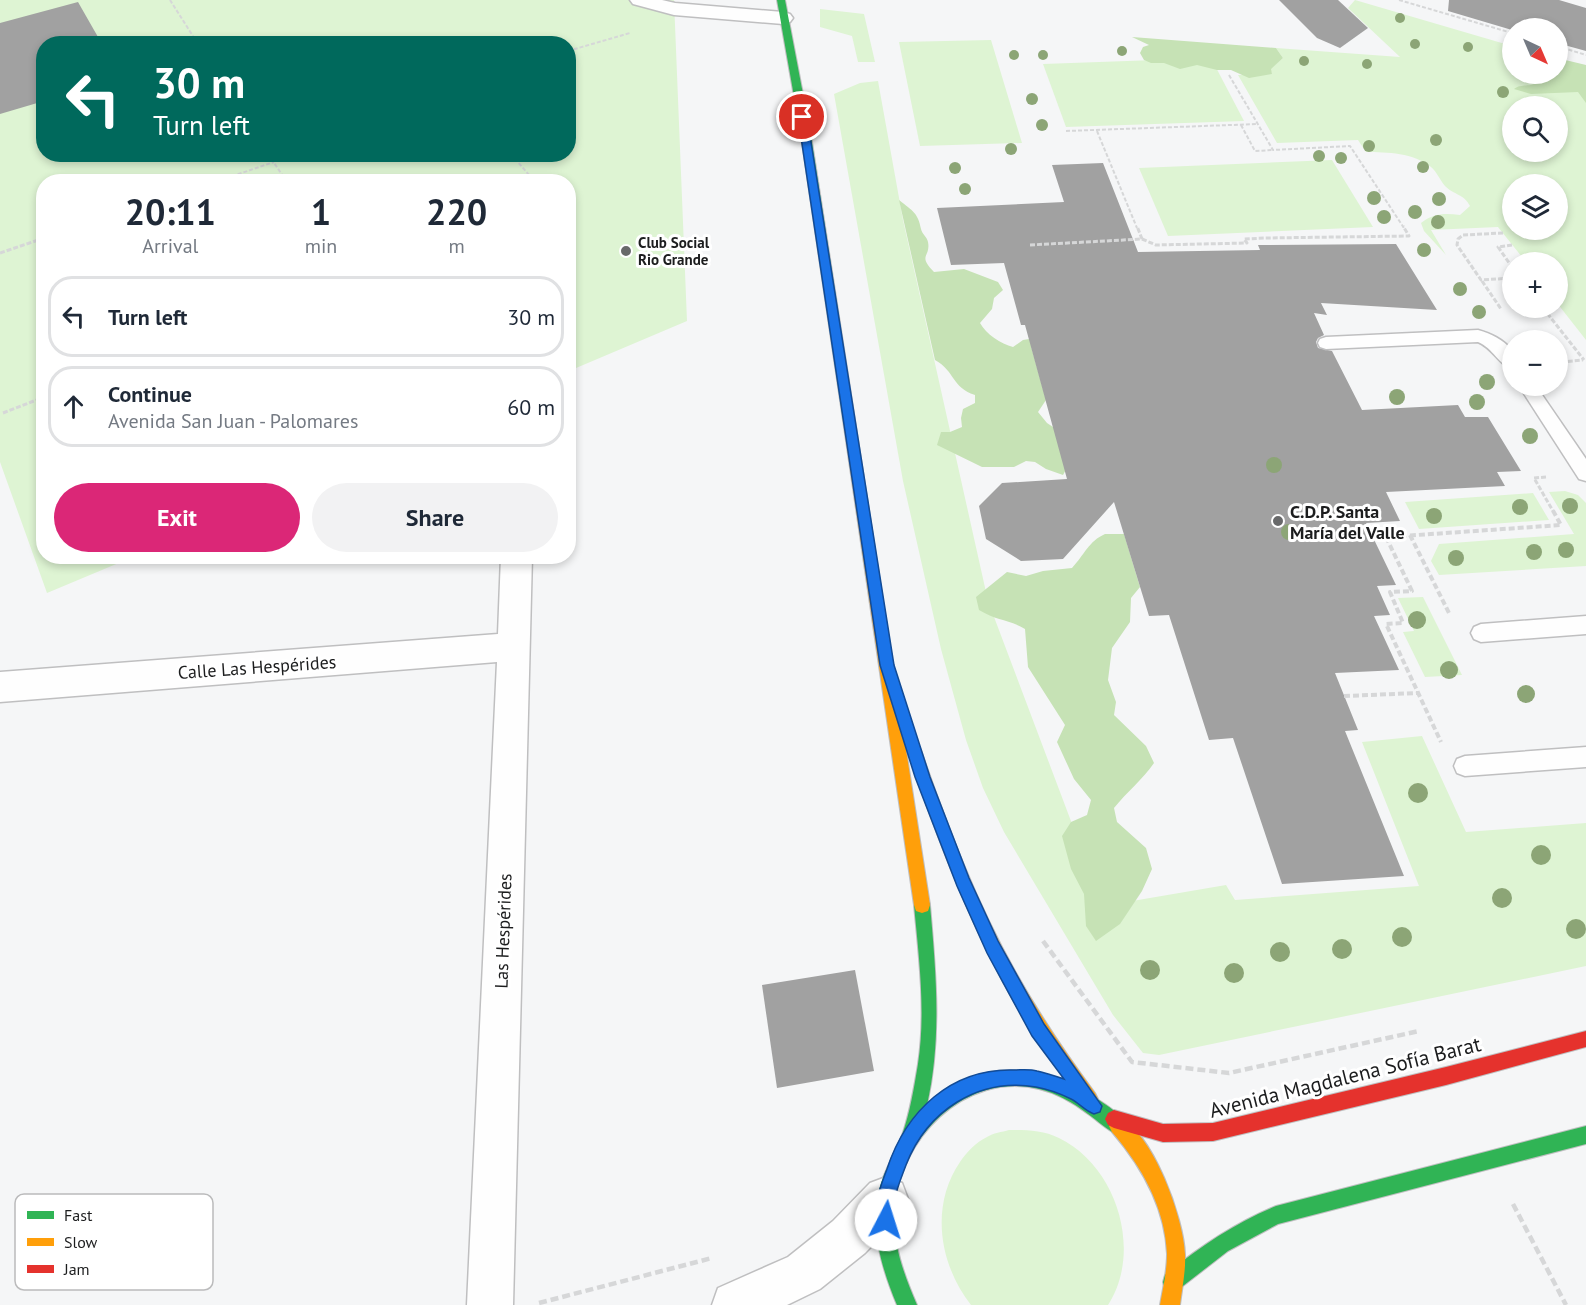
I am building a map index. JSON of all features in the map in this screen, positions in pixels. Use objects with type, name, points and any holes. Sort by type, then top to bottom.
[{"type":"street","points":[[640,0],[674,9],[782,9],[806,136],[920,888],[927,964],[928,1048],[922,1092],[909,1141]]},
{"type":"street","name":"Las Hespérides","points":[[490,1305],[517,564]]},
{"type":"street","name":"Calle Las Hespérides","points":[[0,687],[513,647]]},
{"type":"street","points":[[887,665],[923,777],[963,880],[993,947],[1038,1030],[1094,1106]]},
{"type":"street","name":"Avenida Magdalena Sofía Barat","points":[[1114,1119],[1141,1131],[1179,1136],[1213,1132],[1446,1076],[1586,1038]]},
{"type":"street","points":[[907,1305],[894,1278],[886,1241],[886,1199],[899,1160],[922,1120],[955,1091],[994,1078],[1036,1079],[1076,1092],[1114,1119],[1144,1158],[1164,1198],[1175,1249],[1170,1305]]},
{"type":"street","points":[[1172,1282],[1205,1253],[1231,1236],[1276,1215],[1586,1135]]},
{"type":"street","points":[[735,1305],[804,1273],[849,1236],[886,1199]]},
{"type":"lane","points":[[1326,343],[1478,336],[1491,339],[1502,348]]},
{"type":"lane","points":[[1534,396],[1586,474]]},
{"type":"lane","points":[[1481,633],[1586,625]]},
{"type":"lane","points":[[1465,766],[1586,757]]},
{"type":"path","points":[[170,0],[193,36]]},
{"type":"path","points":[[1399,0],[1502,30]]},
{"type":"path","points":[[576,49],[633,32]]},
{"type":"path","points":[[1568,49],[1586,55]]},
{"type":"path","points":[[1229,75],[1273,150]]},
{"type":"path","points":[[1066,131],[1258,124]]},
{"type":"path","points":[[1030,245],[1142,239],[1156,245],[1247,243],[1244,239],[1269,237],[1360,239],[1409,236],[1350,146],[1255,151],[1241,125]]},
{"type":"path","points":[[1097,130],[1142,239]]},
{"type":"path","points":[[238,174],[274,162],[282,174]]},
{"type":"path","points":[[518,162],[528,174]]},
{"type":"path","points":[[1502,233],[1463,236],[1458,239],[1457,244],[1481,280],[1502,279]]},
{"type":"path","points":[[0,253],[36,241]]},
{"type":"path","points":[[1502,254],[1497,247],[1512,245]]},
{"type":"path","points":[[1551,318],[1585,360]]},
{"type":"path","points":[[1568,361],[1585,360]]},
{"type":"path","points":[[3,413],[36,401]]},
{"type":"path","points":[[1374,538],[1561,525],[1534,478],[1555,477]]},
{"type":"path","points":[[1410,535],[1459,633],[1481,633]]},
{"type":"path","points":[[1386,537],[1412,591],[1390,592],[1403,623],[1386,624],[1452,764],[1465,766]]},
{"type":"path","points":[[1344,696],[1418,693]]},
{"type":"path","points":[[1040,936],[1071,982],[1132,1062],[1228,1073],[1423,1030]]},
{"type":"path","points":[[533,1305],[723,1256]]},
{"type":"green space","name":"Club Social Rio Grande","points":[[0,0],[674,0],[687,321],[576,368],[576,174],[36,174],[36,562],[0,462]]},
{"type":"green space","points":[[1355,0],[1502,43],[1502,84],[1568,84],[1568,72],[1586,68],[1586,340],[1568,317],[1568,252],[1518,252],[1508,240],[1568,240],[1568,174],[1502,174],[1502,232],[1498,227],[1431,230],[1446,255],[1424,231],[1421,223],[1439,214],[1460,215],[1470,206],[1465,199],[1445,186],[1433,169],[1424,162],[1400,154],[1366,152],[1358,140],[1277,143],[1238,75],[1272,74],[1270,69],[1283,58],[1276,48],[1400,57],[1348,8]]},
{"type":"green space","points":[[820,9],[864,14],[875,62],[858,62],[852,36],[820,27]]},
{"type":"green space","points":[[1132,37],[1276,48],[1283,58],[1271,69],[1272,74],[1249,78],[1231,70],[1217,70],[1197,65],[1180,69],[1164,63],[1151,63],[1144,60],[1140,53],[1143,47],[1149,45]]},
{"type":"green space","points":[[991,40],[1022,143],[920,146],[899,42]]},
{"type":"green space","points":[[1211,58],[1244,121],[1066,127],[1043,64]]},
{"type":"green space","points":[[1568,61],[1586,65],[1586,103],[1578,92],[1531,94],[1514,89],[1531,85],[1568,84]]},
{"type":"green space","points":[[878,81],[903,220],[988,601],[1103,906],[1226,885],[1235,900],[1419,886],[1362,742],[1422,736],[1466,832],[1586,823],[1586,966],[1159,1055],[1143,1053],[1113,1015],[1004,832],[983,788],[966,740],[941,649],[903,481],[834,94],[860,83]]},
{"type":"green space","points":[[1332,160],[1373,227],[1168,236],[1139,168]]},
{"type":"green space","points":[[899,200],[918,219],[928,242],[925,259],[934,272],[964,269],[998,282],[1003,290],[994,298],[992,309],[980,323],[986,331],[999,341],[1013,347],[1023,340],[1035,338],[1031,346],[1046,400],[1038,412],[1047,423],[1059,431],[1068,466],[1063,475],[1035,462],[1026,461],[1014,467],[982,467],[937,445],[941,432],[950,432],[962,427],[963,409],[975,403],[975,395],[957,384],[947,369],[935,360]]},
{"type":"green space","points":[[1565,491],[1578,495],[1586,503],[1586,566],[1439,575],[1431,561],[1439,544],[1574,534],[1549,492]]},
{"type":"green space","points":[[1533,493],[1549,520],[1419,529],[1405,502]]},
{"type":"green space","points":[[1105,534],[1124,534],[1140,587],[1131,598],[1130,622],[1112,648],[1108,680],[1116,702],[1114,715],[1146,746],[1154,763],[1114,808],[1117,822],[1146,848],[1152,869],[1142,891],[1120,924],[1096,941],[1086,926],[1084,894],[1071,869],[1062,836],[1071,822],[1087,815],[1091,800],[1074,779],[1057,742],[1065,725],[1028,667],[1025,629],[979,610],[976,597],[1007,572],[1026,576],[1043,571],[1072,568],[1091,544]]},
{"type":"green space","name":"Club Social Rio Grande","points":[[37,564],[116,564],[47,593]]},
{"type":"green space","points":[[1423,597],[1462,675],[1425,677],[1403,632],[1414,631],[1398,598]]},
{"type":"green space","points":[[1009,1130],[1041,1132],[1059,1138],[1079,1151],[1096,1168],[1109,1189],[1118,1212],[1123,1236],[1123,1260],[1118,1283],[1108,1305],[971,1305],[960,1289],[952,1272],[942,1235],[945,1197],[951,1179],[968,1151],[989,1136]]},
{"type":"building","points":[[1279,0],[1338,0],[1368,28],[1340,48],[1317,38]]},
{"type":"building","points":[[1449,0],[1559,0],[1586,8],[1586,51],[1568,46],[1568,18],[1502,18],[1502,27],[1448,11]]},
{"type":"building","points":[[78,2],[97,36],[36,36],[36,103],[0,114],[0,23]]},
{"type":"building","points":[[1103,163],[1138,252],[1260,250],[1258,245],[1396,244],[1437,310],[1321,303],[1327,315],[1314,313],[1324,335],[1316,342],[1318,348],[1332,351],[1362,410],[1458,405],[1465,417],[1488,417],[1521,471],[1497,472],[1505,486],[1386,492],[1400,521],[1366,523],[1396,585],[1377,586],[1390,615],[1374,616],[1399,670],[1335,673],[1358,730],[1345,731],[1404,876],[1282,884],[1233,738],[1209,740],[1169,615],[1149,616],[1114,502],[1063,559],[1021,561],[986,539],[979,506],[1002,483],[1067,479],[1025,325],[1021,325],[1004,263],[951,265],[937,208],[1064,202],[1052,165]]},
{"type":"building","points":[[855,970],[874,1071],[777,1088],[762,985]]},
{"type":"traffic: fast","points":[[781,0],[806,136],[849,420]]},
{"type":"traffic: fast","points":[[909,1141],[925,1073],[929,1032],[928,977],[922,905]]},
{"type":"traffic: fast","points":[[907,1305],[888,1249],[885,1225],[886,1202],[890,1181],[903,1151],[914,1133],[937,1107],[961,1090],[986,1080],[1013,1077],[1039,1081],[1066,1091],[1092,1106],[1118,1126]]},
{"type":"traffic: fast","points":[[1172,1282],[1221,1244],[1276,1215],[1586,1135]]},
{"type":"traffic: slow","points":[[849,420],[922,905]]},
{"type":"traffic: slow","points":[[915,753],[949,846],[987,934],[1033,1018],[1059,1059],[1089,1099]]},
{"type":"traffic: slow","points":[[1118,1126],[1130,1139],[1150,1169],[1159,1185],[1171,1219],[1176,1254],[1170,1305]]},
{"type":"traffic: jam","points":[[1114,1119],[1163,1133],[1213,1132],[1446,1076],[1586,1039]]},
{"type":"place","name":"Club Social Rio Grande","points":[[626,251]]},
{"type":"place","name":"C.D.P. Santa María del Valle","points":[[1278,521]]},
{"type":"route","points":[[802,117],[887,665],[923,777],[963,880],[993,947],[1038,1030],[1094,1106],[1076,1092],[1036,1079],[994,1078],[955,1091],[922,1120],[909,1141],[899,1160],[886,1199],[886,1220]]}]
